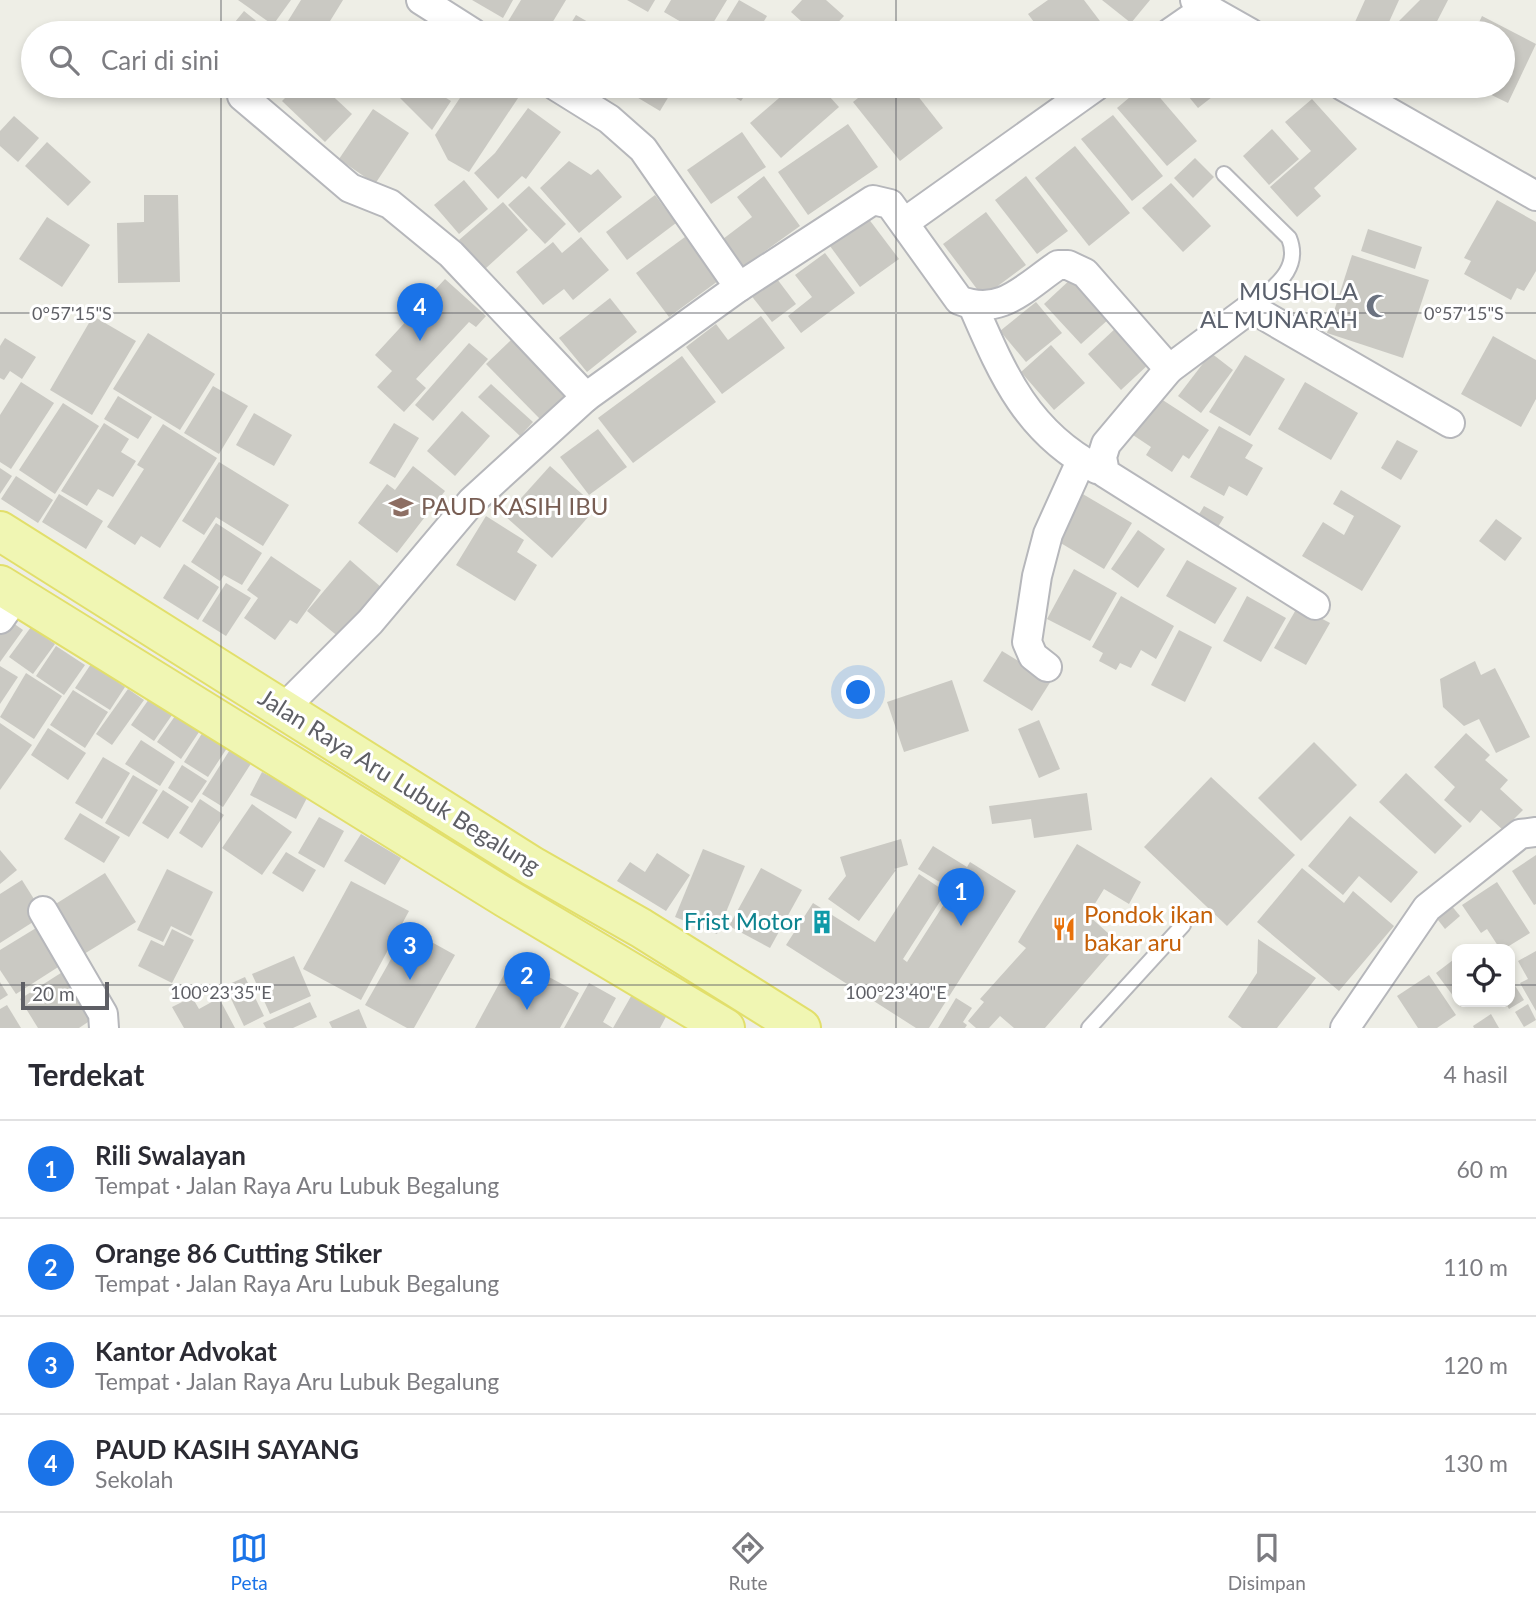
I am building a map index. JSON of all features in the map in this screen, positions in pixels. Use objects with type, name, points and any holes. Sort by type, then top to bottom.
[{"type":"main road","name":"Jalan Raya Aru Lubuk Begalung","points":[[0,531],[532,866],[641,928],[801,1028]]},
{"type":"main road","points":[[63,624],[86,583]]},
{"type":"main road","name":"Jalan Raya Aru Lubuk Begalung","points":[[6,600],[63,624],[506,898],[725,1028]]},
{"type":"main road","points":[[506,898],[532,866]]},
{"type":"street","points":[[421,0],[454,21]]},
{"type":"street","points":[[1182,21],[1200,4],[1229,21]]},
{"type":"street","points":[[244,98],[350,188],[390,204],[451,254],[586,397]]},
{"type":"street","points":[[575,98],[609,119],[643,149],[738,287]]},
{"type":"street","points":[[905,222],[1079,98]]},
{"type":"street","points":[[1364,98],[1536,196]]},
{"type":"street","points":[[283,709],[370,621],[472,501],[586,397],[738,287],[866,202],[881,201],[890,204],[959,300],[974,306],[999,305],[1058,265],[1068,265],[1085,273],[1169,369]]},
{"type":"street","points":[[974,306],[998,364],[1036,424],[1093,467],[1315,605]]},
{"type":"street","points":[[1047,667],[1033,656],[1027,642],[1037,576],[1048,534],[1102,457],[1106,444],[1169,369],[1251,308],[1450,423]]},
{"type":"street","points":[[1345,1028],[1427,908],[1520,834],[1536,832]]},
{"type":"street","points":[[43,911],[103,1014],[104,1028]]},
{"type":"lane","points":[[1224,174],[1289,238],[1294,250],[1292,266],[1251,308]]},
{"type":"lane","points":[[1088,1028],[1183,925]]},
{"type":"building","points":[[238,0],[291,0],[276,21],[267,21]]},
{"type":"building","points":[[301,0],[343,0],[330,21],[288,21]]},
{"type":"building","points":[[472,0],[513,0],[503,18]]},
{"type":"building","points":[[521,0],[566,0],[553,21],[508,21]]},
{"type":"building","points":[[627,0],[655,0],[648,12]]},
{"type":"building","points":[[671,0],[727,0],[714,21],[679,21],[664,12]]},
{"type":"building","points":[[739,0],[767,16],[764,21],[726,21]]},
{"type":"building","points":[[802,0],[826,0],[844,16],[839,21],[801,21],[791,12]]},
{"type":"building","points":[[1048,0],[1084,0],[1100,21],[1033,21],[1028,14]]},
{"type":"building","points":[[1102,0],[1150,0],[1133,21],[1128,21]]},
{"type":"building","points":[[1365,0],[1399,0],[1389,21],[1355,21]]},
{"type":"building","points":[[1420,0],[1448,0],[1437,21],[1399,21]]},
{"type":"building","points":[[244,11],[256,21],[236,21]]},
{"type":"building","points":[[576,15],[586,21],[572,21]]},
{"type":"building","points":[[1515,33],[1536,44],[1515,88]]},
{"type":"building","points":[[285,98],[335,98],[352,114],[325,142],[282,101]]},
{"type":"building","points":[[400,98],[446,98],[451,101],[432,130]]},
{"type":"building","points":[[460,98],[518,98],[469,172],[448,160],[435,135]]},
{"type":"building","points":[[638,98],[668,98],[660,111]]},
{"type":"building","points":[[779,98],[831,98],[839,107],[781,158],[750,123]]},
{"type":"building","points":[[858,98],[919,98],[943,128],[900,161],[853,102]]},
{"type":"building","points":[[1129,98],[1160,98],[1197,141],[1167,166],[1117,108]]},
{"type":"building","points":[[1190,98],[1211,98],[1198,108]]},
{"type":"building","points":[[1498,98],[1510,98],[1508,103]]},
{"type":"building","points":[[1312,99],[1357,149],[1314,188],[1321,196],[1297,217],[1270,187],[1311,151],[1285,122]]},
{"type":"building","points":[[528,108],[561,132],[526,179],[522,176],[498,199],[474,173],[495,153]]},
{"type":"building","points":[[373,109],[409,133],[375,184],[339,159]]},
{"type":"building","points":[[1113,115],[1163,176],[1132,201],[1081,139]]},
{"type":"building","points":[[14,116],[39,138],[18,162],[0,146],[0,131]]},
{"type":"building","points":[[848,124],[878,167],[808,215],[778,172]]},
{"type":"building","points":[[1272,129],[1299,159],[1269,185],[1243,156]]},
{"type":"building","points":[[742,132],[766,167],[711,204],[687,170]]},
{"type":"building","points":[[47,142],[91,182],[68,206],[25,166]]},
{"type":"building","points":[[1075,146],[1130,213],[1089,246],[1035,178]]},
{"type":"building","points":[[1195,158],[1214,177],[1193,198],[1174,178]]},
{"type":"building","points":[[569,161],[591,175],[598,169],[622,197],[579,233],[540,188]]},
{"type":"building","points":[[764,176],[800,226],[743,267],[723,239],[752,217],[737,197]]},
{"type":"building","points":[[1026,176],[1068,231],[1037,254],[995,200]]},
{"type":"building","points":[[464,180],[488,209],[459,234],[434,205]]},
{"type":"building","points":[[1171,183],[1211,226],[1183,252],[1142,208]]},
{"type":"building","points":[[529,186],[566,224],[545,244],[508,205]]},
{"type":"building","points":[[144,195],[178,195],[180,282],[118,283],[117,223],[144,222]]},
{"type":"building","points":[[655,195],[676,223],[627,260],[606,232]]},
{"type":"building","points":[[1497,200],[1536,222],[1536,271],[1524,291],[1517,288],[1511,300],[1464,274],[1471,261],[1464,258]]},
{"type":"building","points":[[503,202],[528,230],[485,269],[459,240]]},
{"type":"building","points":[[986,212],[1026,265],[983,297],[943,244]]},
{"type":"building","points":[[47,217],[90,245],[62,287],[19,259]]},
{"type":"building","points":[[868,218],[899,259],[860,287],[830,246]]},
{"type":"building","points":[[1368,229],[1422,247],[1415,269],[1361,251]]},
{"type":"building","points":[[581,237],[609,270],[573,300],[564,289],[543,305],[516,272],[553,242],[562,253]]},
{"type":"building","points":[[685,237],[718,281],[669,317],[636,273]]},
{"type":"building","points":[[825,253],[855,293],[801,333],[788,316],[812,297],[795,275]]},
{"type":"building","name":"MUSHOLA AL MUNARAH","points":[[1352,255],[1429,280],[1403,358],[1327,333]]},
{"type":"building","points":[[771,271],[796,304],[772,322],[746,289]]},
{"type":"building","points":[[1073,277],[1110,318],[1081,344],[1044,304]]},
{"type":"building","points":[[445,279],[486,316],[476,327],[469,322],[416,379],[426,388],[404,412],[377,387],[392,371],[375,355]]},
{"type":"building","points":[[610,298],[637,332],[587,372],[559,338]]},
{"type":"building","points":[[1036,302],[1062,333],[1026,362],[1000,331]]},
{"type":"building","points":[[93,316],[136,341],[92,415],[50,390]]},
{"type":"building","points":[[761,316],[785,348],[722,394],[686,347],[716,324],[728,340]]},
{"type":"building","points":[[1117,327],[1150,363],[1121,390],[1088,354]]},
{"type":"building","points":[[148,333],[215,374],[180,430],[113,389]]},
{"type":"building","points":[[1493,336],[1536,360],[1536,399],[1521,427],[1461,394]]},
{"type":"building","points":[[5,338],[36,357],[22,379],[10,371],[4,380],[0,378],[0,346]]},
{"type":"building","points":[[511,340],[566,396],[541,420],[486,364]]},
{"type":"building","points":[[469,343],[488,359],[433,421],[415,405]]},
{"type":"building","points":[[1051,345],[1085,383],[1054,410],[1021,372]]},
{"type":"building","points":[[1211,353],[1233,370],[1201,413],[1178,396]]},
{"type":"building","points":[[1245,355],[1285,379],[1250,436],[1209,412]]},
{"type":"building","points":[[682,356],[716,402],[633,463],[598,418]]},
{"type":"building","points":[[21,382],[54,403],[11,469],[0,462],[0,415]]},
{"type":"building","points":[[1305,382],[1358,413],[1331,460],[1278,429]]},
{"type":"building","points":[[491,384],[533,422],[520,436],[478,397]]},
{"type":"building","points":[[213,386],[248,406],[219,454],[184,433]]},
{"type":"building","points":[[118,396],[152,417],[138,439],[104,419]]},
{"type":"building","points":[[1158,397],[1209,430],[1189,459],[1183,455],[1172,472],[1146,455],[1151,447],[1133,435]]},
{"type":"building","points":[[63,403],[99,426],[55,494],[19,470]]},
{"type":"building","points":[[462,411],[490,436],[455,476],[427,451]]},
{"type":"building","points":[[254,413],[292,435],[274,466],[236,445]]},
{"type":"building","points":[[104,423],[129,439],[121,452],[136,461],[113,497],[98,489],[87,506],[61,491]]},
{"type":"building","points":[[394,423],[419,438],[395,478],[369,463]]},
{"type":"building","points":[[163,424],[217,458],[160,548],[141,536],[135,545],[107,527],[144,469],[137,465]]},
{"type":"building","points":[[1219,426],[1253,445],[1245,458],[1263,468],[1247,496],[1229,486],[1224,496],[1190,477]]},
{"type":"building","points":[[598,429],[627,467],[589,495],[560,457]]},
{"type":"building","points":[[1397,440],[1418,451],[1401,480],[1381,468]]},
{"type":"building","points":[[219,462],[289,505],[263,546],[216,517],[204,535],[182,521]]},
{"type":"building","name":"PAUD KASIH IBU","points":[[413,466],[445,491],[397,553],[358,523],[387,484],[395,490]]},
{"type":"building","points":[[550,466],[597,507],[552,558],[505,516]]},
{"type":"building","points":[[0,468],[12,476],[0,494]]},
{"type":"building","points":[[16,476],[53,500],[38,523],[1,499]]},
{"type":"building","points":[[1341,490],[1401,526],[1362,591],[1302,556],[1323,522],[1344,535],[1354,516],[1333,504]]},
{"type":"building","points":[[1081,493],[1132,523],[1104,569],[1054,539]]},
{"type":"building","points":[[59,494],[103,521],[86,549],[42,522]]},
{"type":"building","points":[[1204,506],[1224,517],[1212,537],[1192,526]]},
{"type":"building","points":[[486,516],[524,540],[517,552],[537,565],[515,601],[456,565]]},
{"type":"building","points":[[1496,519],[1522,538],[1505,561],[1479,541]]},
{"type":"building","points":[[216,523],[262,553],[242,585],[224,575],[220,581],[191,562]]},
{"type":"building","points":[[1138,530],[1165,549],[1138,588],[1111,569]]},
{"type":"building","points":[[271,556],[321,590],[297,624],[290,620],[275,640],[244,618],[258,598],[247,590]]},
{"type":"building","points":[[350,560],[382,588],[340,638],[307,611]]},
{"type":"building","points":[[1187,560],[1237,588],[1215,624],[1166,596]]},
{"type":"building","points":[[184,564],[219,587],[198,620],[163,598]]},
{"type":"building","points":[[1074,569],[1117,593],[1090,641],[1047,619]]},
{"type":"building","points":[[226,583],[251,598],[226,636],[202,621]]},
{"type":"building","points":[[1121,596],[1174,626],[1156,659],[1141,650],[1131,668],[1120,663],[1116,670],[1099,661],[1103,653],[1092,647]]},
{"type":"building","points":[[1247,596],[1286,618],[1261,662],[1223,641]]},
{"type":"building","points":[[1298,606],[1330,623],[1306,665],[1274,648]]},
{"type":"building","points":[[6,618],[23,630],[0,662],[0,627]]},
{"type":"building","points":[[31,627],[55,644],[33,674],[9,657]]},
{"type":"building","points":[[1179,630],[1212,647],[1185,702],[1151,685]]},
{"type":"building","points":[[56,646],[85,665],[64,695],[36,676]]},
{"type":"building","points":[[1002,651],[1051,681],[1032,711],[983,681]]},
{"type":"building","points":[[1475,661],[1481,675],[1495,668],[1530,737],[1496,753],[1479,719],[1464,726],[1443,707],[1440,679]]},
{"type":"building","points":[[91,664],[125,687],[110,710],[75,688]]},
{"type":"building","points":[[0,666],[18,677],[0,704]]},
{"type":"building","points":[[26,673],[62,696],[34,739],[0,717]]},
{"type":"building","points":[[952,680],[969,731],[904,752],[887,702]]},
{"type":"building","points":[[128,689],[144,700],[112,745],[96,734]]},
{"type":"building","points":[[73,690],[108,712],[85,748],[50,725]]},
{"type":"building","points":[[149,699],[172,715],[154,741],[131,725]]},
{"type":"building","points":[[175,716],[199,732],[181,759],[157,742]]},
{"type":"building","points":[[1039,720],[1060,769],[1039,778],[1018,729]]},
{"type":"building","points":[[0,723],[32,745],[0,790]]},
{"type":"building","points":[[48,728],[86,753],[68,780],[31,755]]},
{"type":"building","points":[[203,732],[227,748],[208,777],[184,762]]},
{"type":"building","points":[[1466,733],[1490,755],[1485,760],[1508,780],[1500,789],[1523,810],[1503,830],[1481,810],[1470,823],[1444,800],[1455,787],[1434,767]]},
{"type":"building","points":[[141,740],[175,762],[160,786],[125,764]]},
{"type":"building","points":[[1314,742],[1357,785],[1301,841],[1258,798]]},
{"type":"building","points":[[231,748],[252,762],[223,807],[202,794]]},
{"type":"building","points":[[103,757],[130,773],[102,819],[75,803]]},
{"type":"building","points":[[182,765],[207,781],[192,803],[168,788]]},
{"type":"building","points":[[262,772],[308,796],[296,819],[250,795]]},
{"type":"building","points":[[1406,773],[1462,826],[1435,854],[1379,802]]},
{"type":"building","points":[[133,775],[158,790],[129,837],[105,823]]},
{"type":"building","points":[[1211,777],[1295,855],[1227,926],[1144,847]]},
{"type":"building","points":[[163,790],[189,807],[168,839],[142,823]]},
{"type":"building","points":[[1087,793],[1092,830],[1034,838],[1031,819],[992,824],[989,806]]},
{"type":"building","points":[[200,799],[224,815],[202,848],[179,833]]},
{"type":"building","points":[[252,804],[292,832],[262,875],[222,848]]},
{"type":"building","points":[[80,813],[120,837],[104,863],[64,839]]},
{"type":"building","points":[[1350,816],[1418,872],[1391,903],[1359,876],[1343,895],[1308,866]]},
{"type":"building","points":[[319,817],[344,831],[324,868],[298,853]]},
{"type":"building","points":[[361,834],[401,858],[385,885],[344,861]]},
{"type":"building","points":[[901,839],[908,865],[894,869],[896,870],[859,921],[828,899],[846,876],[840,857]]},
{"type":"building","name":"Pondok ikan bakar aru","points":[[1077,844],[1141,882],[1129,904],[1104,889],[1088,915],[1119,943],[1045,1028],[1014,1028],[1000,1016],[989,1028],[976,1028],[968,1021],[984,1002],[980,999],[1026,948],[1018,942]]},
{"type":"building","points":[[933,846],[967,867],[970,862],[1016,891],[929,1028],[916,1028],[786,945],[813,903],[875,942],[919,874],[946,892],[903,959],[907,962],[953,890],[918,869]]},
{"type":"building","points":[[703,849],[745,866],[717,934],[675,917]]},
{"type":"building","points":[[0,850],[17,870],[0,884]]},
{"type":"building","points":[[286,852],[316,870],[303,892],[272,873]]},
{"type":"building","points":[[657,853],[690,875],[666,911],[617,881],[630,862],[645,872]]},
{"type":"building","points":[[1536,855],[1536,904],[1534,905],[1512,871]]},
{"type":"building","points":[[761,868],[802,890],[770,948],[729,926]]},
{"type":"building","points":[[1302,868],[1344,903],[1353,891],[1394,926],[1339,991],[1257,922]]},
{"type":"building","points":[[167,869],[213,892],[191,936],[171,926],[163,942],[137,930]]},
{"type":"building","points":[[105,873],[136,922],[84,954],[54,905]]},
{"type":"building","points":[[22,880],[44,915],[0,943],[0,894]]},
{"type":"building","points":[[351,881],[409,911],[361,1000],[303,969]]},
{"type":"building","points":[[1497,882],[1530,933],[1512,944],[1497,944],[1487,929],[1481,933],[1462,905]]},
{"type":"building","points":[[1446,899],[1460,916],[1445,929],[1431,911]]},
{"type":"building","points":[[41,925],[66,962],[16,994],[0,970],[0,950]]},
{"type":"building","points":[[172,929],[194,940],[172,983],[138,966],[151,940],[164,946]]},
{"type":"building","points":[[408,929],[455,955],[414,1028],[407,1028],[365,1005]]},
{"type":"building","points":[[1258,939],[1316,978],[1277,1028],[1242,1028],[1228,1017],[1257,973]]},
{"type":"building","points":[[1536,951],[1536,1011],[1520,983],[1528,979],[1518,961]]},
{"type":"building","points":[[294,956],[311,996],[270,1014],[252,974]]},
{"type":"building","points":[[513,958],[579,993],[560,1028],[475,1028]]},
{"type":"building","points":[[1452,961],[1452,994],[1436,973]]},
{"type":"building","points":[[64,971],[94,1018],[79,1028],[38,1028],[20,999]]},
{"type":"building","points":[[1429,975],[1456,1015],[1437,1028],[1418,1028],[1397,996]]},
{"type":"building","points":[[245,977],[264,1016],[244,1026],[225,986]]},
{"type":"building","points":[[0,982],[8,995],[0,1000]]},
{"type":"building","points":[[589,983],[616,998],[603,1022],[613,1028],[564,1028]]},
{"type":"building","points":[[1515,986],[1524,1000],[1515,1005]]},
{"type":"building","points":[[634,991],[669,1011],[660,1028],[613,1028]]},
{"type":"building","points":[[192,997],[199,1009],[219,998],[235,1028],[184,1028],[172,1007]]},
{"type":"building","points":[[956,998],[972,1008],[963,1022],[967,1025],[965,1028],[938,1028]]},
{"type":"building","points":[[310,1002],[317,1017],[293,1028],[266,1028],[263,1023]]},
{"type":"building","points":[[1528,1004],[1536,1020],[1524,1027],[1515,1012]]},
{"type":"building","points":[[7,1005],[21,1028],[0,1028],[0,1009]]},
{"type":"building","points":[[359,1009],[367,1028],[332,1028],[329,1022]]},
{"type":"building","points":[[1491,1014],[1499,1028],[1474,1028],[1473,1026]]},
{"type":"place","name":"MUSHOLA AL MUNARAH","points":[[1378,306]]},
{"type":"place","name":"PAUD KASIH SAYANG","points":[[420,341]]},
{"type":"place","name":"PAUD KASIH IBU","points":[[401,507]]},
{"type":"place","name":"Frist Motor","points":[[822,922]]},
{"type":"place","name":"Rili Swalayan","points":[[961,926]]},
{"type":"place","name":"Pondok ikan bakar aru","points":[[1064,929]]},
{"type":"place","name":"Kantor Advokat","points":[[410,980]]},
{"type":"place","name":"Orange 86 Cutting Stiker","points":[[527,1010]]}]
